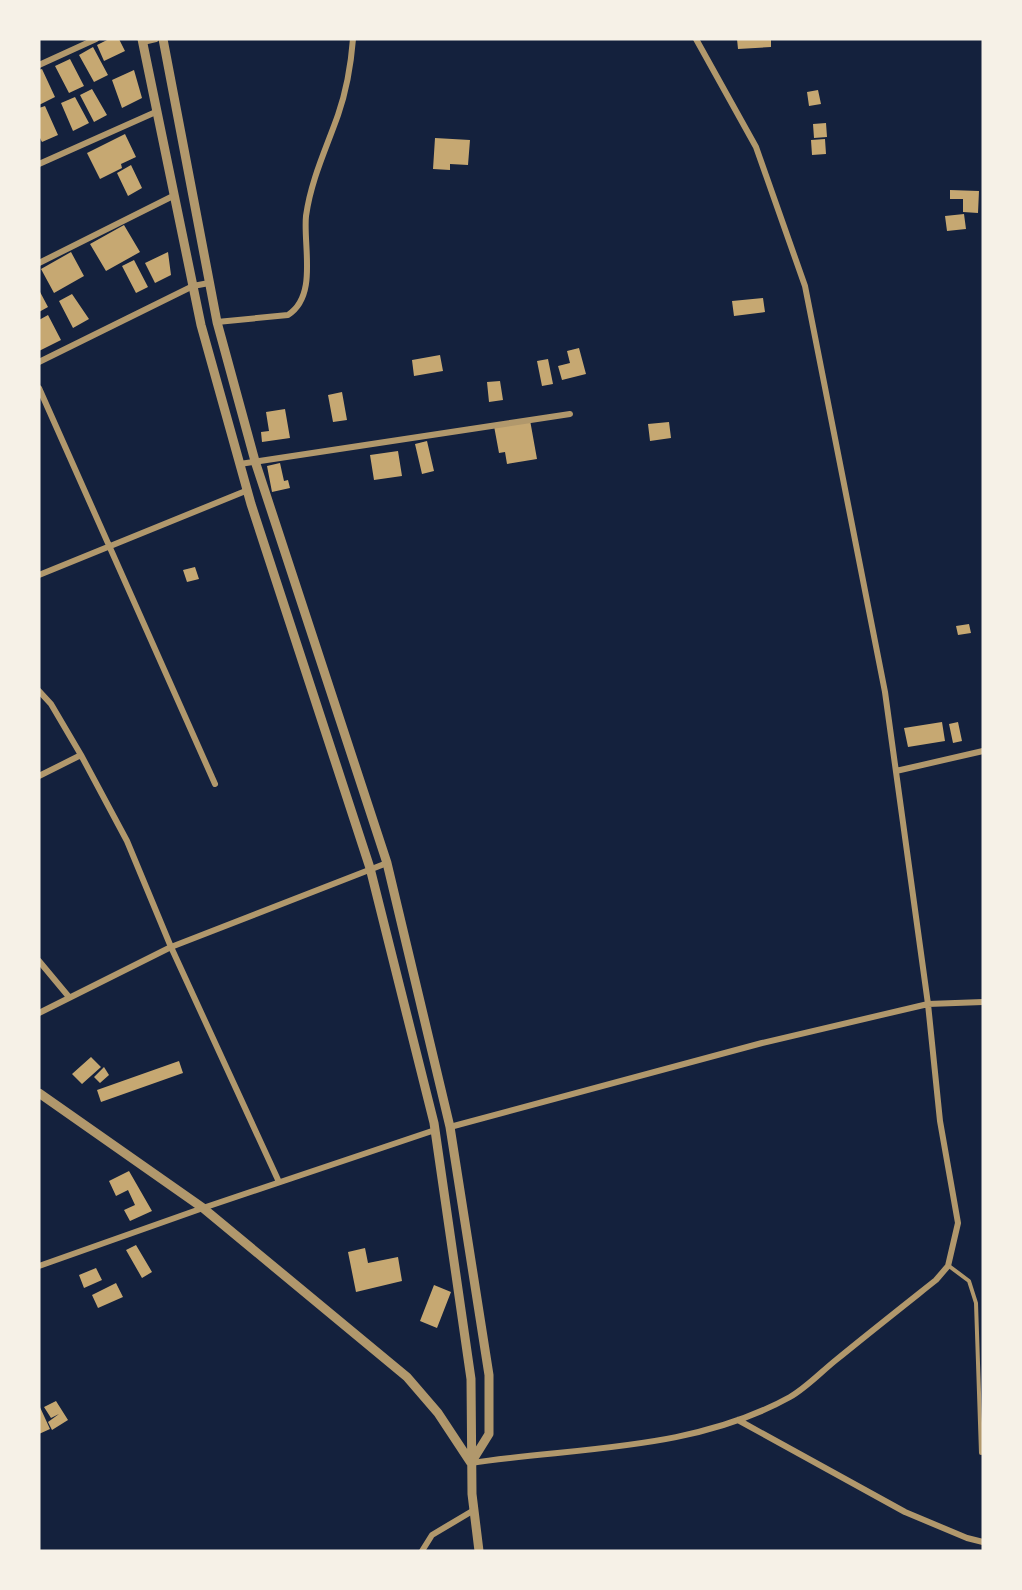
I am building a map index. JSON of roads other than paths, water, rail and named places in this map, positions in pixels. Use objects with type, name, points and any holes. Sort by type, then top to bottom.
[{"type":"street","points":[[39,65],[96,39]]},
{"type":"street","points":[[156,39],[143,40],[201,325],[248,490],[370,868],[435,1130],[471,1379],[471,1463],[479,1551]]},
{"type":"street","points":[[163,39],[217,322],[255,460],[387,863],[450,1127],[489,1376],[489,1434],[471,1463]]},
{"type":"street","points":[[217,322],[288,315],[301,302],[306,286],[305,230],[308,200],[314,175],[339,113],[353,39]]},
{"type":"street","points":[[471,1463],[511,1456],[585,1452],[682,1436],[738,1420],[791,1396],[936,1280],[948,1266],[958,1223],[940,1121],[928,1004],[885,692],[806,286],[756,147],[696,39]]},
{"type":"street","points":[[39,164],[158,111]]},
{"type":"street","points":[[39,263],[175,195]]},
{"type":"street","points":[[39,362],[193,286],[209,283]]},
{"type":"street","points":[[39,388],[215,784]]},
{"type":"street","points":[[240,464],[570,414]]},
{"type":"street","points":[[39,574],[248,490]]},
{"type":"street","points":[[39,692],[51,704],[127,841],[171,947],[279,1182]]},
{"type":"street","points":[[896,771],[983,751]]},
{"type":"street","points":[[39,776],[81,755]]},
{"type":"street","points":[[39,1013],[171,947],[387,863]]},
{"type":"street","points":[[39,960],[69,997]]},
{"type":"street","points":[[450,1127],[762,1043],[928,1004],[983,1002]]},
{"type":"street","points":[[39,1093],[203,1208],[407,1377],[438,1413],[471,1463]]},
{"type":"street","points":[[39,1266],[435,1130]]},
{"type":"street","points":[[738,1420],[905,1512],[967,1538],[983,1542]]},
{"type":"street","points":[[422,1551],[432,1535],[474,1510]]},
{"type":"lane","points":[[948,1266],[969,1281],[976,1303],[981,1454]]}]
